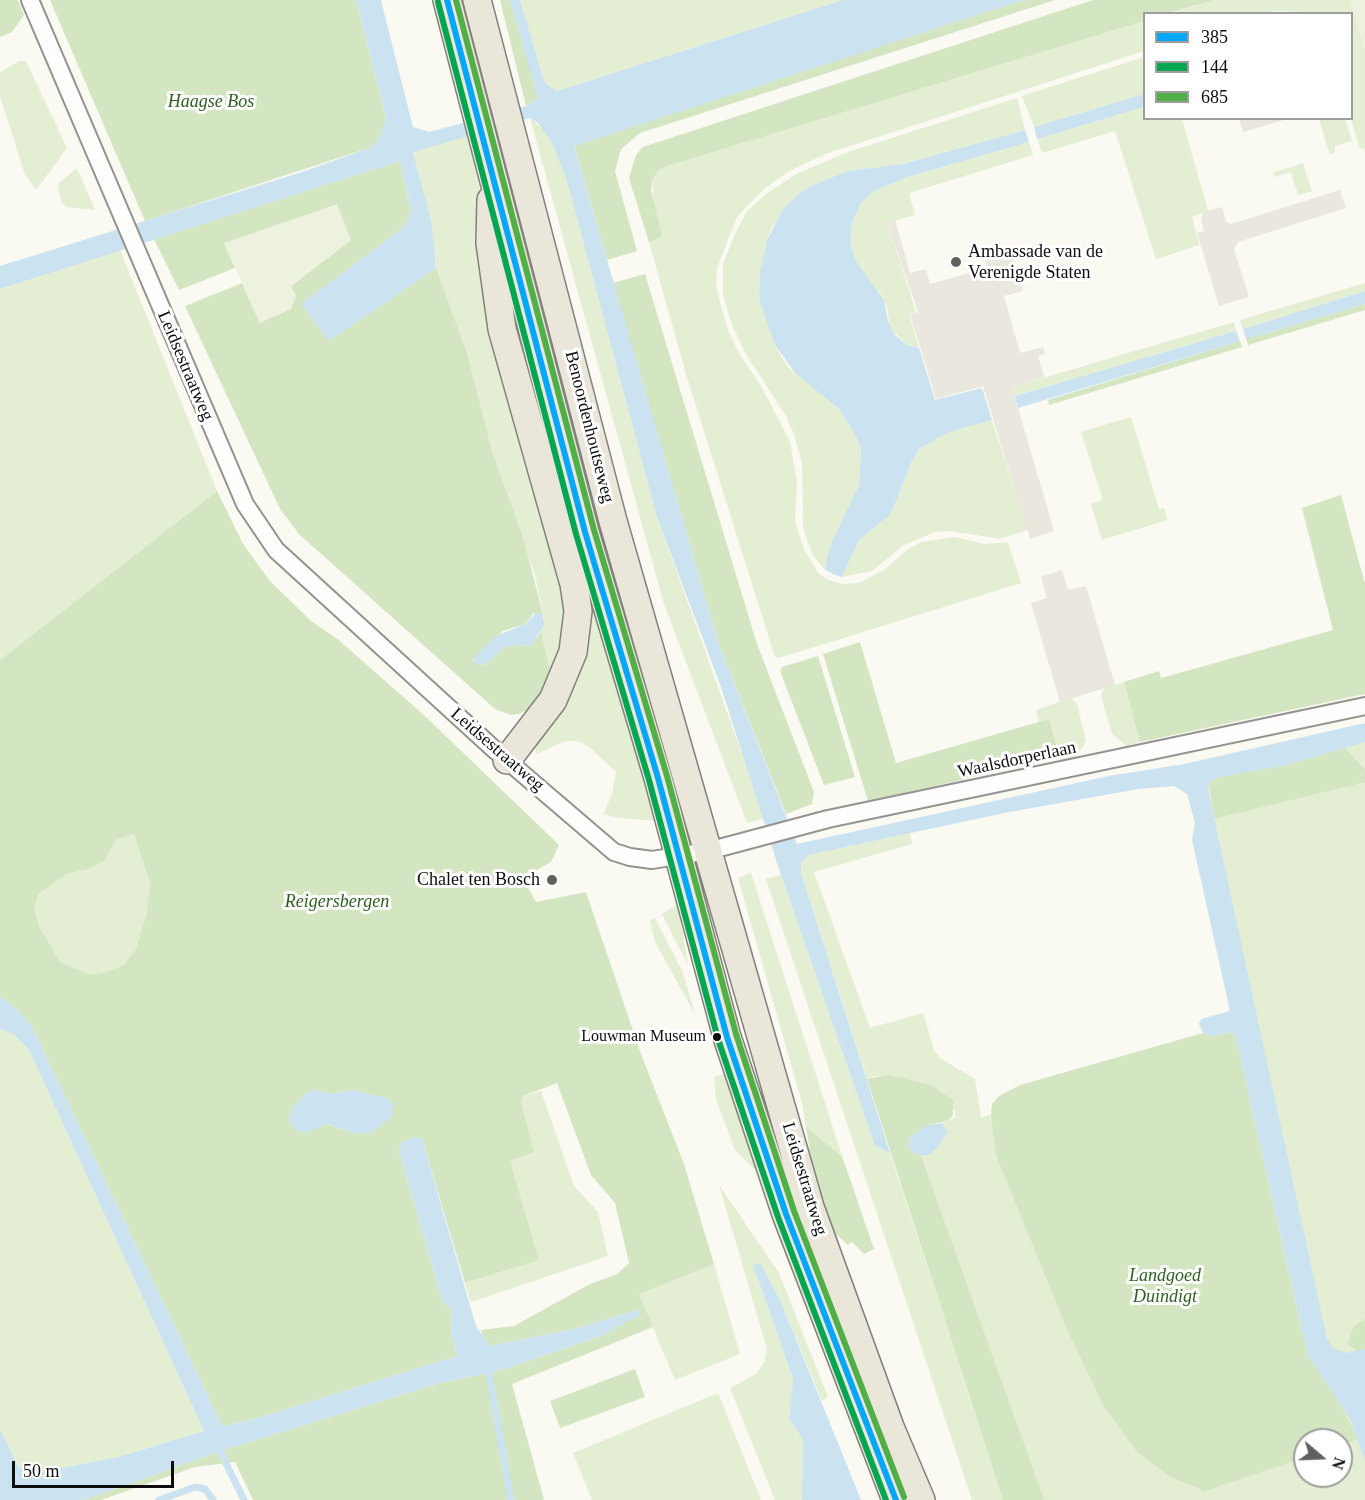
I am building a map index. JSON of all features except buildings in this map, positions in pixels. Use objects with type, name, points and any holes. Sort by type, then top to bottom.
[{"type":"main road","name":"Benoordenhoutseweg","points":[[447,0],[585,532],[678,855]]},
{"type":"main road","name":"Benoordenhoutseweg","points":[[477,0],[613,521],[708,851]]},
{"type":"main road","points":[[491,163],[490,243],[502,329],[574,584],[578,610],[573,652],[553,700],[507,760]]},
{"type":"main road","name":"Leidsestraatweg","points":[[708,851],[810,1207],[891,1427],[921,1500]]},
{"type":"main road","name":"Leidsestraatweg","points":[[678,855],[727,1037],[779,1192],[896,1500]]},
{"type":"street","name":"Leidsestraatweg","points":[[30,0],[245,504],[276,550],[507,760],[614,852],[652,860],[678,855]]},
{"type":"street","name":"Waalsdorperlaan","points":[[678,855],[708,851],[806,825],[1365,706]]},
{"type":"green space","points":[[0,0],[18,0],[24,15],[12,32],[0,37]]},
{"type":"green space","name":"Haagse Bos","points":[[50,0],[356,0],[386,118],[383,128],[377,142],[369,148],[145,221]]},
{"type":"green space","points":[[500,0],[510,0],[536,84],[538,98],[526,106]]},
{"type":"green space","points":[[520,0],[843,0],[557,91],[546,84],[543,77]]},
{"type":"green space","points":[[1023,0],[1055,0],[640,133],[621,149],[615,171],[637,251],[607,260],[574,145]]},
{"type":"green space","points":[[1093,0],[1214,0],[1172,12],[1143,12],[1143,21],[667,166],[659,170],[653,178],[651,190],[662,237],[649,242],[629,178],[636,155],[643,147]]},
{"type":"green space","points":[[1214,0],[1358,0],[1365,25],[1365,153],[1363,148],[1360,149],[1351,120],[1353,12],[1175,12]]},
{"type":"green space","points":[[1349,0],[1365,0],[1365,51],[1353,12]]},
{"type":"green space","points":[[1143,21],[1143,51],[825,154],[786,173],[764,189],[737,217],[717,268],[716,285],[729,333],[740,355],[760,384],[790,442],[797,482],[795,521],[804,550],[818,573],[828,580],[843,584],[859,583],[884,570],[907,550],[921,542],[955,537],[984,544],[1008,542],[1021,583],[779,658],[775,657],[686,374],[649,242],[662,237],[653,206],[653,178],[659,170]]},
{"type":"green space","points":[[1143,57],[1143,94],[1034,127],[1022,96]]},
{"type":"green space","points":[[20,61],[26,61],[67,148],[36,190],[25,175],[0,96],[0,72]]},
{"type":"green space","points":[[1017,98],[1025,130],[903,164],[847,171],[809,187],[795,197],[772,227],[760,271],[759,299],[774,343],[787,366],[839,409],[856,436],[861,451],[859,485],[827,557],[825,570],[812,554],[803,527],[802,463],[795,437],[786,416],[746,354],[732,325],[723,295],[723,264],[734,236],[747,211],[766,194],[798,173],[848,152]]},
{"type":"green space","points":[[1143,107],[1143,120],[1182,120],[1208,211],[1192,217],[1199,245],[1156,259],[1115,131],[1042,153],[1037,139]]},
{"type":"green space","points":[[530,118],[545,131],[566,178],[657,517],[765,818],[747,823],[664,604]]},
{"type":"green space","points":[[1319,120],[1345,120],[1352,141],[1335,146],[1335,152],[1330,155]]},
{"type":"green space","points":[[467,135],[486,215],[566,603],[564,639],[551,676],[541,631],[544,618],[535,575],[492,451],[468,356],[436,268],[432,224],[413,152]]},
{"type":"green space","points":[[1029,142],[1033,155],[909,193],[915,215],[887,223],[916,312],[909,314],[919,348],[907,345],[890,328],[887,307],[880,293],[865,277],[856,261],[850,242],[853,221],[861,203],[874,191],[907,177]]},
{"type":"green space","points":[[400,161],[411,211],[404,227],[301,305],[385,301],[436,268],[468,356],[492,451],[525,544],[543,615],[534,613],[525,624],[503,631],[473,660],[483,665],[505,647],[531,646],[541,631],[551,676],[533,707],[519,714],[511,715],[495,709],[300,535],[280,509],[185,306],[242,283],[260,323],[291,286],[351,240],[224,243],[235,268],[179,290],[154,239]]},
{"type":"green space","points":[[1303,163],[1312,191],[1298,195],[1291,172],[1274,177],[1273,173]]},
{"type":"green space","points":[[77,168],[95,210],[67,207],[62,203],[58,190],[59,183]]},
{"type":"green space","points":[[337,204],[351,240],[291,285],[296,296],[291,309],[260,323],[224,243]]},
{"type":"green space","points":[[120,250],[217,491],[0,660],[0,289]]},
{"type":"green space","points":[[645,274],[757,644],[814,792],[812,804],[786,814],[718,642],[613,283]]},
{"type":"green space","points":[[1365,283],[1365,291],[1243,329],[1240,320]]},
{"type":"green space","points":[[1365,304],[1365,310],[1248,345],[1246,339]]},
{"type":"green space","points":[[1234,322],[1236,331],[1015,396],[1012,387]]},
{"type":"green space","points":[[1240,341],[1242,347],[1049,405],[1048,400]]},
{"type":"green space","points":[[1131,417],[1159,509],[1164,508],[1167,520],[1102,540],[1091,504],[1103,500],[1081,432]]},
{"type":"green space","points":[[992,420],[1028,530],[1000,539],[951,531],[935,532],[904,545],[872,571],[842,577],[859,540],[891,514],[911,463],[919,449],[949,432]]},
{"type":"green space","name":"Reigersbergen","points":[[217,491],[243,544],[270,581],[311,621],[340,641],[427,718],[559,845],[551,862],[523,878],[536,902],[586,892],[641,1054],[684,1164],[714,1264],[639,1294],[653,1327],[512,1384],[544,1500],[253,1500],[235,1462],[195,1467],[101,1500],[84,1500],[220,1451],[440,1383],[501,1370],[601,1336],[638,1310],[574,1329],[490,1346],[484,1340],[481,1330],[514,1326],[588,1285],[617,1274],[629,1263],[615,1203],[591,1175],[557,1083],[523,1096],[521,1102],[534,1152],[510,1161],[539,1260],[465,1283],[422,1139],[402,1142],[399,1151],[443,1303],[452,1309],[451,1332],[457,1356],[255,1419],[222,1426],[31,1025],[0,996],[0,660]],"holes":[[[134,834],[150,883],[147,912],[136,949],[124,965],[104,973],[88,974],[60,962],[40,928],[34,910],[38,894],[67,874],[89,869],[104,861],[116,840]],[[353,1090],[354,1133],[326,1124],[300,1100],[306,1093],[330,1094]]]},
{"type":"green space","points":[[1341,495],[1365,584],[1365,694],[1140,742],[1124,682],[1159,671],[1161,678],[1333,630],[1302,508]]},
{"type":"green space","points":[[585,582],[655,821],[619,818],[603,814],[612,795],[616,772],[588,746],[578,741],[565,741],[537,754],[535,749]]},
{"type":"green space","points":[[860,642],[896,763],[1049,719],[1060,758],[868,801],[823,654]]},
{"type":"green space","points":[[818,656],[855,777],[824,785],[780,671],[782,667]]},
{"type":"green space","points":[[1124,682],[1140,742],[1127,746],[1112,734],[1101,696],[1104,688]]},
{"type":"green space","points":[[1070,698],[1077,704],[1086,741],[1076,758],[1061,762],[1049,719],[1039,722],[1036,710]]},
{"type":"green space","name":"Landgoed Duindigt","points":[[1365,727],[1365,1500],[1030,1500],[921,1157],[938,1147],[948,1133],[942,1123],[955,1118],[955,1110],[877,1076],[867,1079],[801,873],[801,863],[808,855],[910,833],[912,844],[814,872],[870,1028],[923,1013],[934,1050],[940,1058],[975,1079],[981,1118],[991,1114],[994,1132],[1248,1047],[1184,768]]},
{"type":"green space","points":[[1345,748],[1365,770],[1365,782],[1214,819],[1209,782],[1219,777],[1287,765]]},
{"type":"green space","points":[[134,834],[150,883],[147,912],[136,949],[124,965],[105,973],[88,974],[60,962],[40,928],[34,910],[37,894],[67,874],[89,869],[104,861],[116,840]]},
{"type":"green space","points":[[751,873],[842,1156],[806,1127],[802,1103],[738,878]]},
{"type":"green space","points":[[781,875],[875,1146],[890,1153],[1003,1500],[972,1500],[766,879]]},
{"type":"green space","points":[[678,904],[688,965],[662,914]]},
{"type":"green space","points":[[655,918],[683,973],[695,1014],[655,942],[650,920]]},
{"type":"green space","points":[[0,1029],[14,1035],[29,1050],[204,1431],[118,1457],[36,1475],[28,1475],[18,1466],[0,1429]]},
{"type":"green space","points":[[1229,1032],[1235,1034],[1301,1328],[1352,1428],[1293,1428],[1293,1461],[1205,1491],[1171,1477],[1137,1452],[1103,1405],[1067,1329],[996,1155],[991,1114],[992,1104],[999,1096],[1020,1085],[1203,1033],[1213,1036]]},
{"type":"green space","points":[[726,1073],[759,1168],[753,1168],[735,1150],[716,1099],[714,1077]]},
{"type":"green space","points":[[888,1075],[931,1085],[953,1100],[953,1116],[947,1121],[928,1125],[912,1152],[921,1156],[1044,1500],[1003,1500],[867,1079]]},
{"type":"green space","points":[[541,1091],[574,1186],[598,1212],[608,1256],[471,1302],[465,1283],[539,1260],[510,1161],[534,1152],[520,1102],[523,1096]]},
{"type":"green space","points":[[806,1127],[842,1156],[874,1249],[864,1254],[852,1242],[848,1245],[830,1229],[813,1170]]},
{"type":"green space","points":[[719,1185],[779,1273],[828,1397],[822,1401],[780,1300],[753,1265],[793,1379],[789,1419],[803,1440],[802,1500],[775,1500],[730,1388],[756,1374],[764,1362],[767,1349]]},
{"type":"green space","points":[[714,1264],[740,1354],[675,1380],[639,1294]]},
{"type":"green space","points":[[1365,1319],[1365,1349],[1358,1351],[1348,1344],[1354,1326]]},
{"type":"green space","points":[[635,1369],[645,1397],[560,1428],[550,1401]]},
{"type":"green space","points":[[718,1393],[761,1500],[592,1500],[573,1453]]},
{"type":"green space","points":[[1353,1429],[1358,1439],[1353,1441]]},
{"type":"shaded area","points":[[1240,120],[1284,120],[1243,132]]},
{"type":"shaded area","points":[[1340,190],[1346,208],[1238,242],[1234,249],[1249,297],[1219,306],[1197,233],[1204,231],[1201,219],[1203,212],[1222,207],[1226,222],[1231,224]]},
{"type":"shaded area","points":[[895,220],[910,273],[926,269],[930,284],[987,268],[984,257],[1010,249],[1023,291],[1004,296],[1020,353],[1043,347],[1045,354],[1038,356],[1044,377],[1012,387],[1054,531],[1030,539],[983,386],[936,399],[910,314],[918,312],[887,223]]},
{"type":"shaded area","points":[[1062,570],[1068,590],[1086,586],[1115,685],[1060,702],[1031,603],[1047,598],[1041,577]]},
{"type":"water","points":[[356,0],[381,0],[413,127],[429,132],[526,106],[538,98],[510,0],[520,0],[543,77],[546,84],[557,91],[843,0],[1023,0],[574,146],[718,642],[797,844],[1109,776],[1184,764],[1365,723],[1365,742],[1287,765],[1219,777],[1209,782],[1208,790],[1327,1339],[1333,1348],[1346,1353],[1365,1349],[1365,1460],[1350,1419],[1308,1356],[1235,1034],[1229,1032],[1213,1036],[1203,1033],[1199,1024],[1201,1019],[1230,1011],[1192,840],[1195,823],[1187,794],[1174,786],[1139,789],[1009,812],[808,855],[801,863],[801,873],[890,1153],[875,1146],[781,875],[721,687],[657,517],[566,178],[552,143],[538,123],[530,118],[413,152],[432,224],[436,268],[329,341],[301,304],[404,227],[411,211],[400,161],[0,289],[0,266],[305,171],[369,148],[377,142],[386,118]]},
{"type":"water","points":[[1143,94],[1143,107],[1037,139],[1034,127]]},
{"type":"water","points":[[1025,130],[1029,142],[907,177],[874,191],[861,203],[853,220],[850,242],[856,261],[884,300],[888,321],[895,335],[907,345],[919,348],[935,400],[982,388],[992,420],[949,432],[919,449],[911,463],[891,514],[859,540],[842,577],[835,575],[825,570],[827,557],[859,485],[861,451],[856,436],[839,409],[795,373],[774,343],[759,299],[760,271],[767,240],[782,211],[795,197],[809,187],[847,171],[903,164]]},
{"type":"water","points":[[1365,291],[1365,304],[1246,339],[1243,329]]},
{"type":"water","points":[[1236,331],[1240,341],[1018,408],[1015,396]]},
{"type":"water","points":[[537,612],[543,615],[544,625],[531,646],[505,647],[487,663],[480,665],[474,662],[476,655],[496,636],[525,624]]},
{"type":"water","points":[[0,996],[31,1025],[222,1426],[255,1419],[457,1356],[451,1332],[452,1309],[443,1303],[399,1151],[402,1142],[415,1137],[422,1139],[476,1326],[490,1346],[574,1329],[638,1310],[641,1314],[601,1336],[501,1370],[440,1383],[220,1451],[84,1500],[0,1500],[0,1429],[18,1466],[28,1475],[118,1457],[204,1431],[29,1050],[14,1035],[0,1029]]},
{"type":"water","points":[[314,1090],[330,1094],[353,1090],[386,1098],[394,1104],[391,1117],[371,1133],[354,1133],[327,1124],[305,1133],[294,1129],[289,1119],[293,1107],[306,1093]]},
{"type":"water","points":[[942,1123],[948,1133],[938,1147],[928,1155],[921,1156],[912,1152],[908,1147],[910,1137],[928,1125]]},
{"type":"water","points":[[760,1263],[780,1300],[861,1500],[802,1500],[803,1440],[789,1419],[793,1379],[753,1265]]},
{"type":"waterway","points":[[489,1372],[511,1500]]},
{"type":"waterway","points":[[220,1451],[244,1500]]},
{"type":"waterway","points":[[159,1500],[195,1487],[205,1489],[213,1500]]},
{"type":"transit line","name":"385","points":[[447,0],[585,532],[658,778],[727,1037],[786,1214],[896,1500]]},
{"type":"transit line","name":"685","points":[[456,0],[594,530],[667,776],[736,1034],[794,1211],[904,1497]]},
{"type":"transit line","name":"144","points":[[438,2],[576,534],[649,780],[718,1039],[778,1217],[886,1500]]},
{"type":"place","name":"Ambassade van de Verenigde Staten","points":[[956,262]]},
{"type":"place","name":"Chalet ten Bosch","points":[[552,880]]},
{"type":"place","name":"Louwman Museum","points":[[717,1037]]}]
